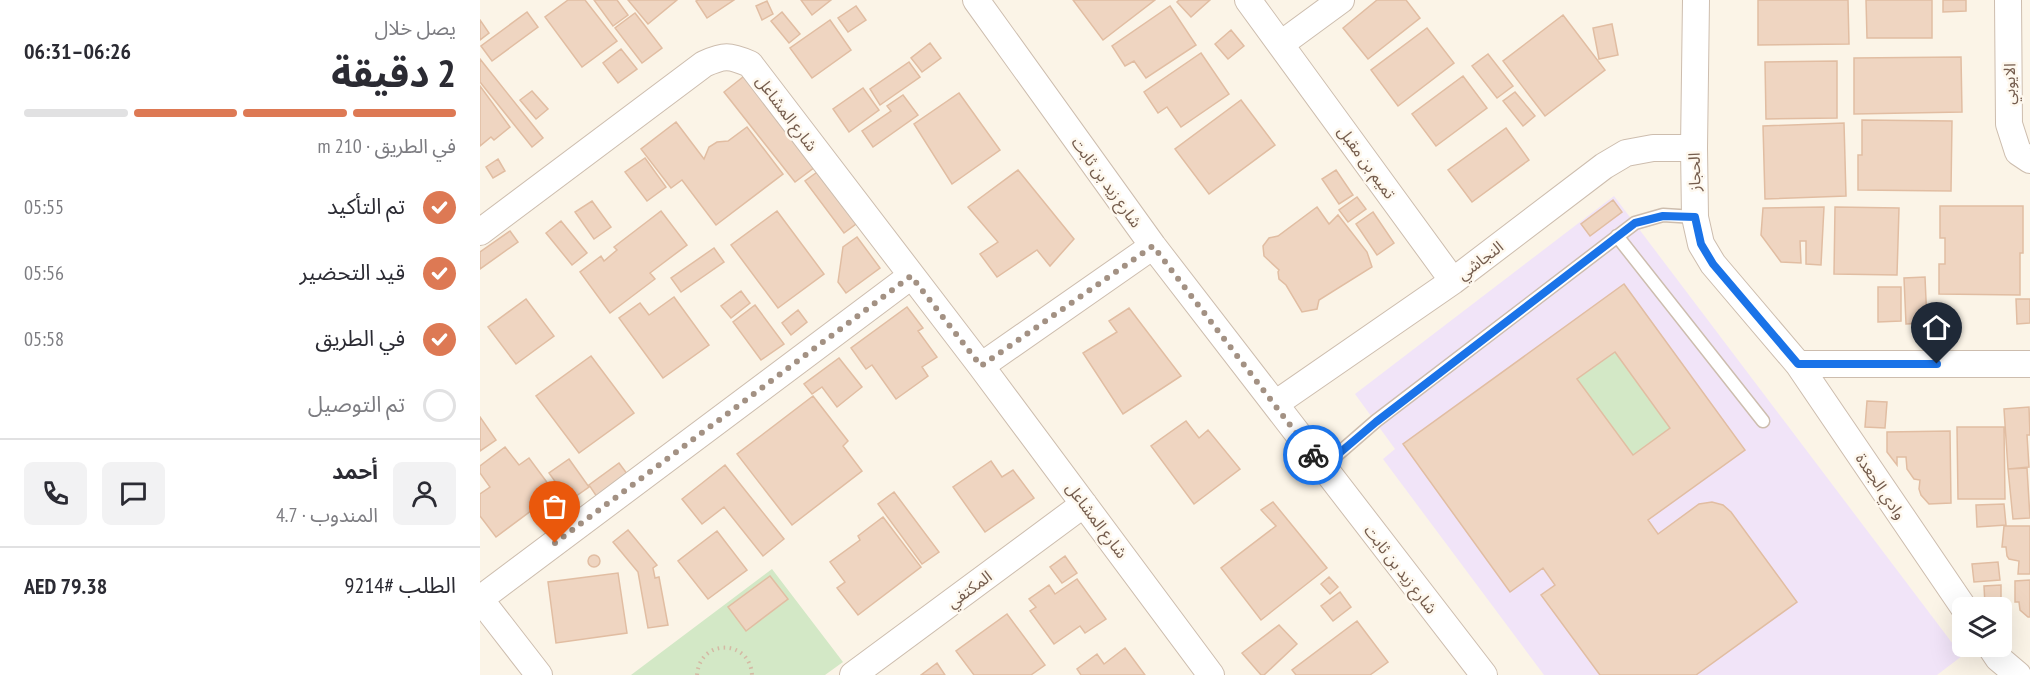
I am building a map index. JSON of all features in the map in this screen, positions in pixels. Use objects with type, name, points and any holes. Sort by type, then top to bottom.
[{"type":"street","name":"شارع زيد بن ثابت","points":[[976,0],[1153,246],[1484,675]]},
{"type":"street","name":"تميم بن مقبل","points":[[1248,0],[1453,281]]},
{"type":"street","points":[[1281,44],[1341,0]]},
{"type":"street","name":"الحجاز","points":[[1696,0],[1695,217],[1701,244],[1713,264],[1798,364]]},
{"type":"street","name":"الايوبي","points":[[2008,0],[2009,124],[2018,152],[2030,160]]},
{"type":"street","name":"شارع المشاعل","points":[[480,232],[704,64],[723,56],[737,58],[750,64],[981,366],[1211,675]]},
{"type":"street","name":"النجاشي","points":[[1275,404],[1453,281],[1604,166],[1626,153],[1653,148],[1694,148]]},
{"type":"street","points":[[981,366],[1153,246]]},
{"type":"street","points":[[539,675],[480,599],[911,276]]},
{"type":"street","points":[[1798,364],[2030,364]]},
{"type":"street","name":"وادي الجعدة","points":[[1798,364],[1957,597]]},
{"type":"street","name":"المكتفي","points":[[853,675],[1084,504]]},
{"type":"street","points":[[1997,657],[2009,672]]},
{"type":"lane","points":[[1323,467],[1376,422],[1635,223],[1649,218],[1671,215],[1695,217]]},
{"type":"lane","points":[[1617,236],[1763,421]]},
{"type":"path","points":[[697,675],[704,657],[713,650],[724,648],[735,650],[744,656],[750,665],[752,675]]},
{"type":"shaded area","points":[[1614,196],[1952,643],[1952,657],[1961,657],[1937,675],[1544,675],[1383,459],[1395,449],[1355,394]]},
{"type":"green space","points":[[1615,352],[1670,428],[1633,455],[1577,379]]},
{"type":"green space","points":[[772,569],[843,662],[825,675],[631,675]]},
{"type":"building","points":[[568,0],[585,0],[617,41],[582,67],[545,17]]},
{"type":"building","points":[[594,0],[617,0],[628,15],[613,26]]},
{"type":"building","points":[[628,0],[677,0],[648,24]]},
{"type":"building","points":[[734,0],[707,18],[696,1]]},
{"type":"building","points":[[801,0],[831,0],[812,15]]},
{"type":"building","points":[[1073,0],[1155,0],[1103,40]]},
{"type":"building","points":[[1179,0],[1210,0],[1191,17],[1177,2]]},
{"type":"building","points":[[1377,0],[1406,0],[1420,18],[1368,59],[1343,28]]},
{"type":"building","points":[[1758,0],[1848,0],[1849,44],[1758,45]]},
{"type":"building","points":[[1866,0],[1932,0],[1932,38],[1867,38]]},
{"type":"building","points":[[1943,0],[1966,0],[1966,11],[1943,12]]},
{"type":"building","points":[[767,1],[773,14],[762,20],[756,6]]},
{"type":"building","points":[[856,6],[866,20],[848,32],[838,18]]},
{"type":"building","points":[[1170,6],[1196,45],[1146,78],[1134,61],[1125,66],[1112,46]]},
{"type":"building","points":[[527,12],[538,27],[492,61],[481,46]]},
{"type":"building","points":[[782,12],[800,34],[789,43],[771,21]]},
{"type":"building","points":[[635,13],[662,48],[642,63],[615,28]]},
{"type":"building","points":[[1563,15],[1605,70],[1545,116],[1503,61]]},
{"type":"building","points":[[480,20],[489,33],[480,40]]},
{"type":"building","points":[[830,20],[851,50],[812,78],[790,48]]},
{"type":"building","points":[[1612,24],[1618,55],[1599,59],[1593,28]]},
{"type":"building","points":[[1427,28],[1454,63],[1398,106],[1371,70]]},
{"type":"building","points":[[1231,30],[1244,46],[1228,59],[1215,44]]},
{"type":"building","points":[[930,43],[941,58],[922,72],[911,58]]},
{"type":"building","points":[[621,49],[637,69],[618,83],[603,63]]},
{"type":"building","points":[[1201,53],[1229,94],[1181,127],[1167,107],[1158,113],[1144,92]]},
{"type":"building","points":[[1488,54],[1513,86],[1497,98],[1472,66]]},
{"type":"building","points":[[1961,57],[1962,112],[1854,114],[1854,58]]},
{"type":"building","points":[[480,59],[543,138],[532,147],[480,82]]},
{"type":"building","points":[[1837,61],[1837,118],[1766,119],[1765,62]]},
{"type":"building","points":[[909,62],[920,77],[880,105],[870,89]]},
{"type":"building","points":[[748,73],[819,164],[795,182],[724,92]]},
{"type":"building","points":[[1463,76],[1487,108],[1436,146],[1412,114]]},
{"type":"building","points":[[480,86],[510,127],[494,140],[491,137],[480,146]]},
{"type":"building","points":[[863,88],[879,110],[849,132],[833,109]]},
{"type":"building","points":[[532,91],[548,109],[536,119],[520,100]]},
{"type":"building","points":[[1515,92],[1535,116],[1523,126],[1503,101]]},
{"type":"building","points":[[959,93],[1000,150],[952,184],[914,124]]},
{"type":"building","points":[[903,95],[918,115],[873,147],[862,131],[891,111],[887,106]]},
{"type":"building","points":[[1241,100],[1275,145],[1209,194],[1175,149]]},
{"type":"building","points":[[1862,120],[1952,121],[1951,191],[1858,190],[1858,155],[1862,155]]},
{"type":"building","points":[[676,122],[704,159],[709,147],[717,142],[728,141],[747,127],[783,174],[716,225],[682,180],[671,188],[641,149]]},
{"type":"building","points":[[1844,123],[1846,196],[1765,199],[1763,126]]},
{"type":"building","points":[[1506,128],[1529,160],[1472,202],[1448,170]]},
{"type":"building","points":[[645,158],[666,187],[647,201],[625,172]]},
{"type":"building","points":[[498,159],[505,171],[493,178],[486,167]]},
{"type":"building","points":[[820,170],[860,221],[844,233],[805,181]]},
{"type":"building","points":[[1018,170],[1074,239],[1050,266],[1037,250],[997,277],[980,254],[998,242],[968,207]]},
{"type":"building","points":[[1336,170],[1353,195],[1339,204],[1322,179]]},
{"type":"building","points":[[1357,197],[1366,209],[1348,222],[1339,210]]},
{"type":"building","points":[[1613,200],[1622,212],[1590,236],[1581,224]]},
{"type":"building","points":[[592,201],[611,227],[594,239],[575,212]]},
{"type":"building","points":[[1940,206],[2023,206],[2020,295],[1939,294],[1939,264],[1945,264],[1945,238],[1940,238]]},
{"type":"building","points":[[1317,207],[1329,224],[1338,215],[1367,252],[1372,267],[1319,300],[1317,309],[1302,312],[1286,285],[1279,279],[1279,270],[1264,256],[1263,246],[1269,238],[1278,236]]},
{"type":"building","points":[[1824,207],[1821,265],[1806,264],[1806,241],[1800,241],[1801,263],[1781,262],[1761,235],[1763,208]]},
{"type":"building","points":[[1835,207],[1899,208],[1897,275],[1834,274]]},
{"type":"building","points":[[661,211],[687,245],[650,273],[655,279],[610,313],[580,272],[601,256],[604,261],[617,250],[614,247]]},
{"type":"building","points":[[777,211],[824,274],[778,308],[731,245]]},
{"type":"building","points":[[1373,212],[1394,243],[1377,255],[1356,224]]},
{"type":"building","points":[[561,221],[587,253],[572,265],[546,233]]},
{"type":"building","points":[[510,231],[518,242],[480,269],[480,252]]},
{"type":"building","points":[[857,237],[880,268],[846,293],[838,282],[843,247]]},
{"type":"building","points":[[714,248],[724,262],[681,292],[671,278]]},
{"type":"building","points":[[1925,277],[1927,323],[1906,324],[1904,278]]},
{"type":"building","points":[[1624,284],[1745,450],[1648,520],[1658,534],[1699,504],[1712,502],[1723,505],[1731,512],[1797,602],[1696,675],[1600,675],[1541,595],[1555,585],[1543,568],[1510,592],[1403,444]],"holes":[[[1615,352],[1670,428],[1633,455],[1577,379]]]},
{"type":"building","points":[[1878,287],[1901,287],[1901,321],[1878,322]]},
{"type":"building","points":[[741,291],[750,303],[731,318],[721,306]]},
{"type":"building","points":[[674,297],[709,345],[663,378],[619,318],[640,303],[649,315]]},
{"type":"building","points":[[526,299],[554,336],[516,364],[488,327]]},
{"type":"building","points":[[2016,299],[2030,299],[2030,323],[2017,324]]},
{"type":"building","points":[[755,305],[784,344],[761,360],[733,322]]},
{"type":"building","points":[[907,307],[923,328],[918,331],[937,357],[922,367],[928,376],[896,399],[872,365],[866,369],[851,348]]},
{"type":"building","points":[[1129,308],[1181,376],[1123,414],[1083,353],[1117,332],[1109,321]]},
{"type":"building","points":[[798,310],[807,322],[791,335],[782,323]]},
{"type":"building","points":[[591,356],[634,413],[579,453],[536,396]]},
{"type":"building","points":[[839,358],[862,387],[837,407],[822,387],[812,394],[804,384]]},
{"type":"building","points":[[813,396],[848,441],[843,446],[862,471],[792,525],[737,454]]},
{"type":"building","points":[[1867,401],[1887,402],[1885,428],[1865,427]]},
{"type":"building","points":[[2029,407],[2030,435],[2027,435],[2029,467],[2008,469],[2004,409]]},
{"type":"building","points":[[480,417],[496,440],[480,451]]},
{"type":"building","points":[[1186,421],[1199,438],[1208,430],[1240,469],[1194,504],[1151,446]]},
{"type":"building","points":[[1957,427],[2004,427],[2005,499],[1958,499]]},
{"type":"building","points":[[1950,431],[1951,503],[1929,504],[1921,495],[1920,480],[1914,479],[1907,469],[1906,457],[1897,457],[1897,465],[1887,452],[1887,432]]},
{"type":"building","points":[[505,447],[519,465],[529,458],[555,493],[496,537],[480,516],[480,494],[490,487],[480,473],[480,466]]},
{"type":"building","points":[[569,459],[589,487],[569,501],[549,473]]},
{"type":"building","points":[[991,461],[1002,477],[1013,470],[1034,498],[985,532],[953,487]]},
{"type":"building","points":[[619,463],[628,475],[597,497],[589,485]]},
{"type":"building","points":[[725,465],[784,539],[763,556],[724,507],[702,524],[682,499]]},
{"type":"building","points":[[2027,468],[2030,518],[2013,519],[2008,469]]},
{"type":"building","points":[[894,492],[939,552],[922,564],[878,504]]},
{"type":"building","points":[[1273,502],[1327,568],[1261,620],[1221,568],[1276,526],[1261,510]]},
{"type":"building","points":[[2004,504],[2006,525],[1977,527],[1976,505]]},
{"type":"building","points":[[883,517],[921,567],[858,615],[837,588],[845,582],[830,562],[860,540],[858,536]]},
{"type":"building","points":[[2004,526],[2030,526],[2030,574],[2018,574],[2019,561],[2009,559],[2006,547],[2002,547]]},
{"type":"building","points":[[628,530],[657,565],[653,568],[655,578],[659,577],[668,625],[648,628],[638,572],[613,542]]},
{"type":"building","points":[[717,531],[747,570],[708,599],[678,561]]},
{"type":"building","points":[[596,555],[599,556],[599,566],[592,567],[589,566],[588,559],[589,556]]},
{"type":"building","points":[[1065,556],[1077,573],[1062,583],[1050,567]]},
{"type":"building","points":[[1998,562],[2000,580],[1974,582],[1972,564]]},
{"type":"building","points":[[618,573],[627,633],[556,643],[548,582]]},
{"type":"building","points":[[770,576],[788,599],[746,631],[728,607]]},
{"type":"building","points":[[1329,577],[1338,587],[1330,594],[1321,584]]},
{"type":"building","points":[[1077,579],[1106,619],[1085,633],[1080,626],[1054,644],[1030,611],[1036,607],[1029,599],[1049,585],[1055,594]]},
{"type":"building","points":[[2030,580],[2030,617],[2028,617],[2020,610],[2019,602],[2015,602],[2015,581]]},
{"type":"building","points":[[2001,585],[2001,597],[1985,597],[1984,586]]},
{"type":"building","points":[[1340,592],[1351,607],[1333,621],[1321,606]]},
{"type":"building","points":[[1007,614],[1045,665],[1031,675],[974,675],[956,651]]},
{"type":"building","points":[[1357,621],[1388,662],[1370,675],[1296,675],[1292,670]]},
{"type":"building","points":[[1279,625],[1297,644],[1264,675],[1261,675],[1242,653]]},
{"type":"building","points":[[1125,648],[1145,675],[1081,675],[1077,669],[1097,654],[1104,664]]},
{"type":"building","points":[[937,663],[945,675],[921,675]]},
{"type":"way so far","points":[[555,543],[911,276],[981,366],[1153,246],[1313,455]]},
{"type":"route","points":[[1313,455],[1323,467],[1376,422],[1635,223],[1649,218],[1679,215],[1695,217],[1701,244],[1713,264],[1798,364],[1937,364]]}]
